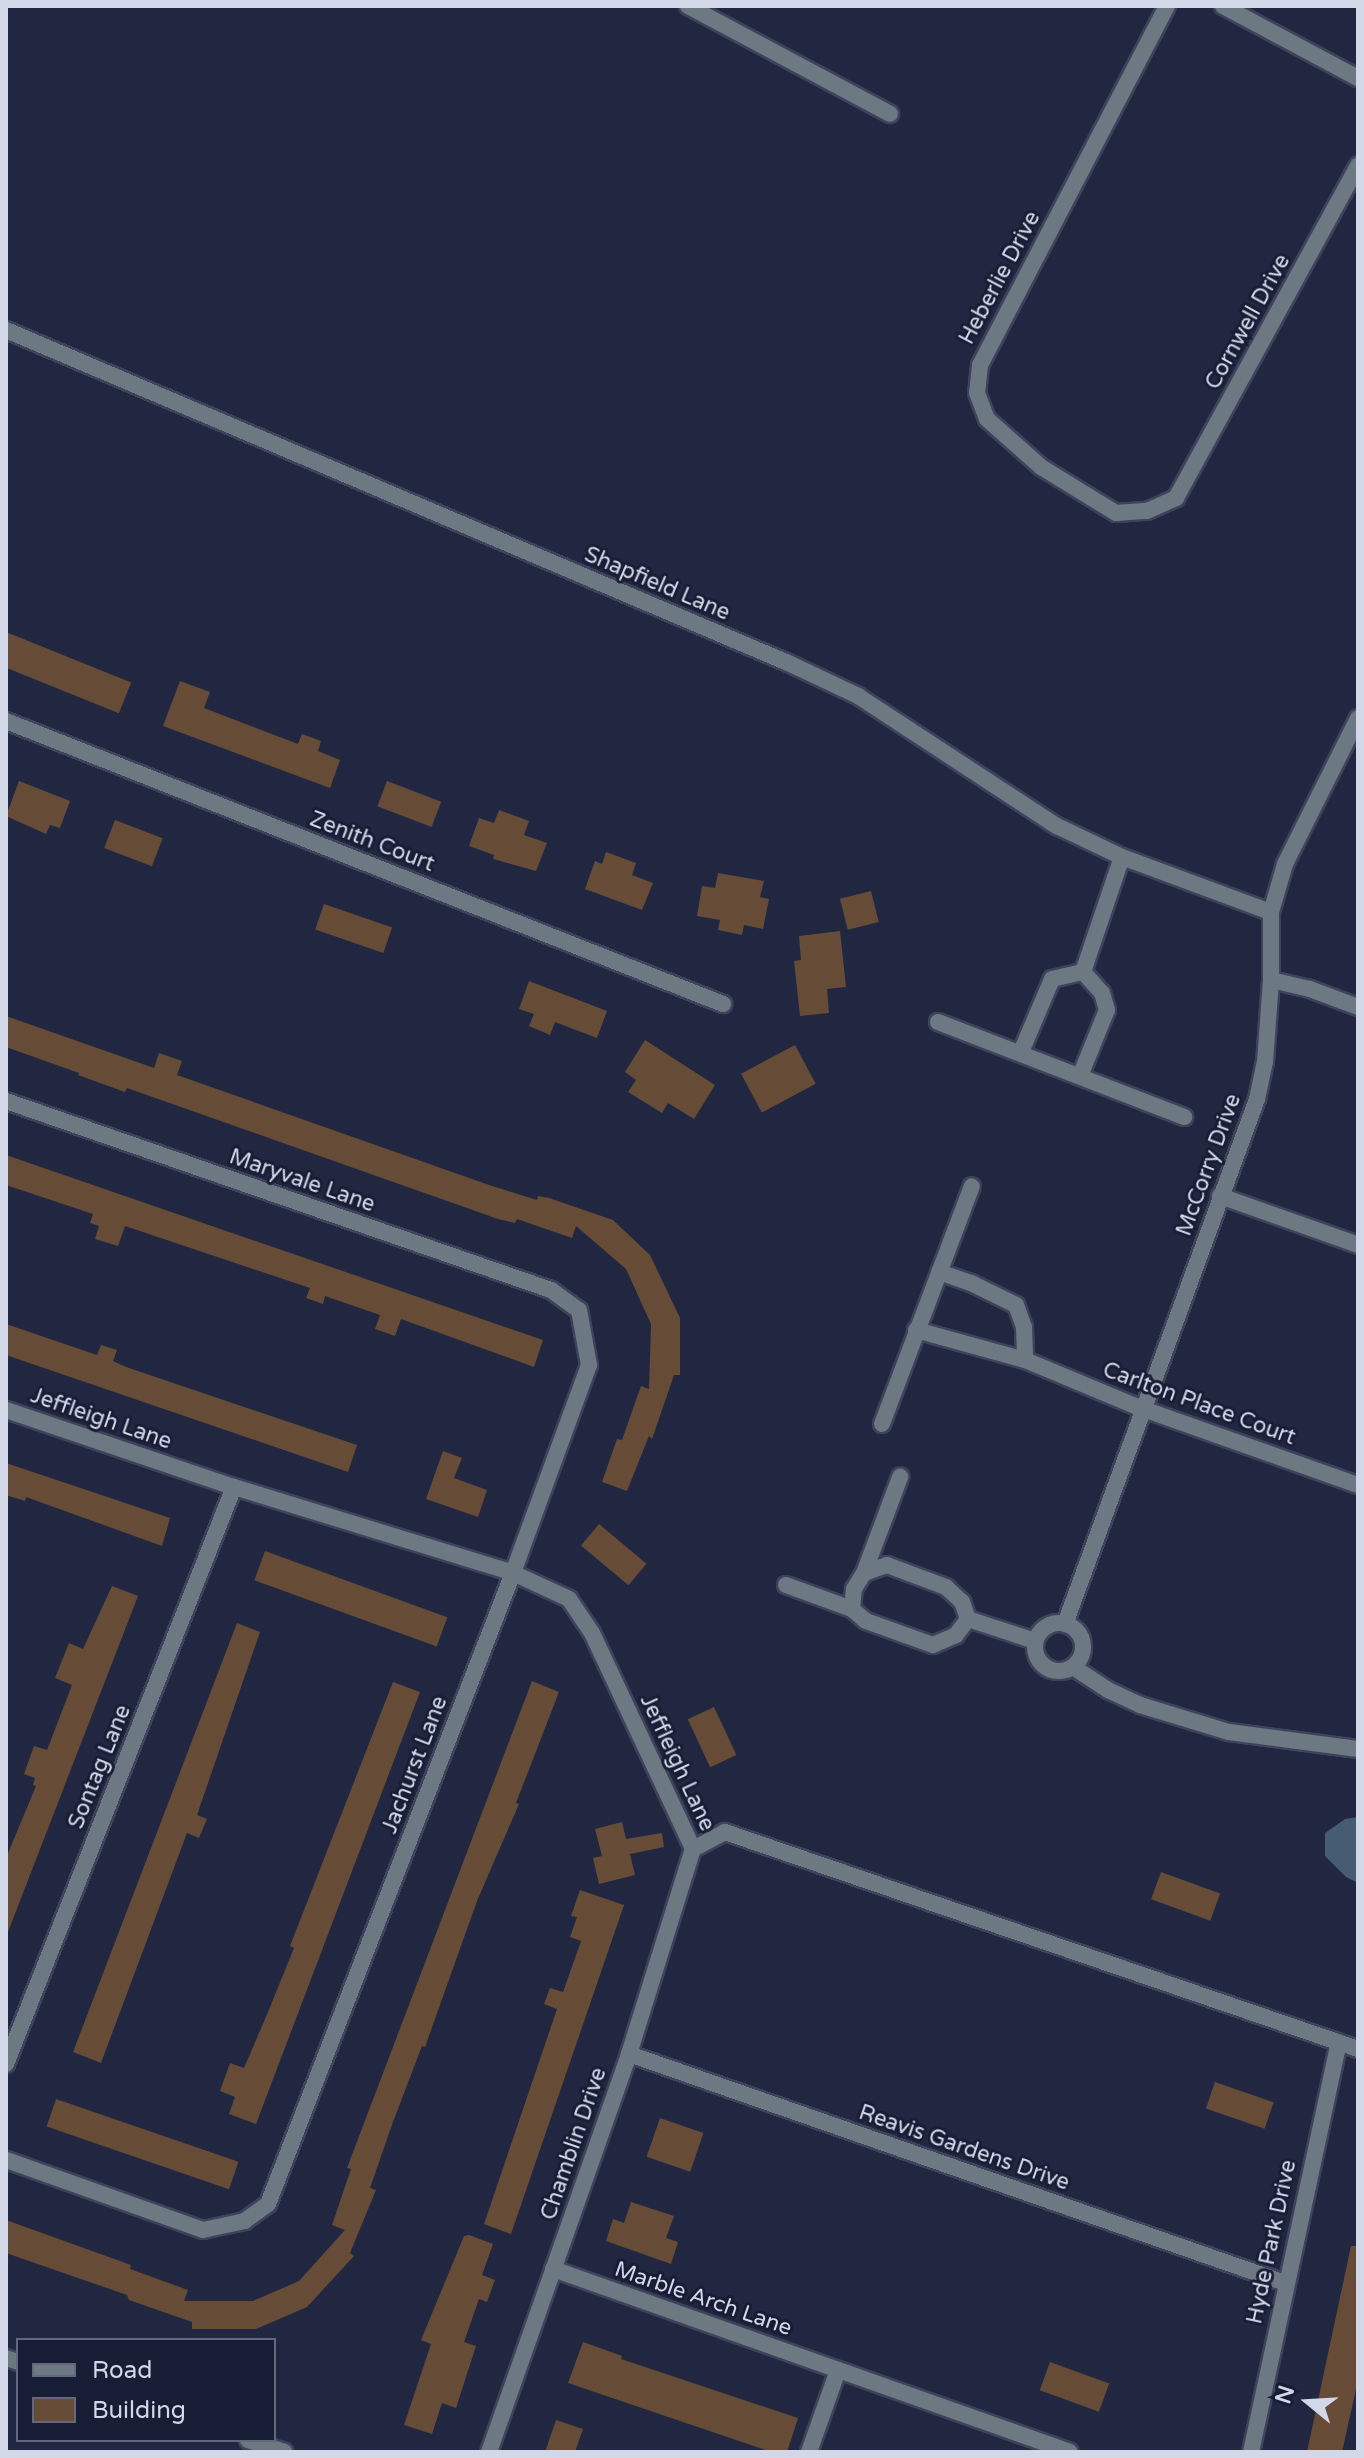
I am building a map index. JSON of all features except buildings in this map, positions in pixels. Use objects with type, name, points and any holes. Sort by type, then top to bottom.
[{"type":"street","points":[[688,6],[890,114]]},
{"type":"street","name":"Heberlie Drive","points":[[1167,6],[980,365],[977,393],[987,419],[1041,467],[1116,513],[1147,511],[1176,498]]},
{"type":"street","points":[[1223,6],[1358,78]]},
{"type":"street","name":"Cornwell Drive","points":[[1176,498],[1358,166]]},
{"type":"street","name":"Shapfield Lane","points":[[6,330],[858,696],[1057,826],[1122,857],[1271,912]]},
{"type":"street","name":"McCorry Drive","points":[[1065,1624],[1257,1099],[1265,1062],[1271,980],[1271,912],[1285,864],[1358,718]]},
{"type":"street","name":"Zenith Court","points":[[6,721],[723,1004]]},
{"type":"street","points":[[1083,972],[1122,857]]},
{"type":"street","points":[[1021,1052],[1052,979],[1083,972]]},
{"type":"street","points":[[1080,1076],[1107,1010],[1102,993],[1083,972]]},
{"type":"street","points":[[1271,980],[1310,989],[1358,1007]]},
{"type":"street","points":[[938,1022],[1184,1117]]},
{"type":"street","name":"Maryvale Lane","points":[[6,1101],[551,1290],[579,1310]]},
{"type":"street","points":[[882,1424],[972,1186]]},
{"type":"street","points":[[1220,1196],[1358,1245]]},
{"type":"street","points":[[939,1272],[1016,1305],[1024,1327],[1025,1360]]},
{"type":"street","name":"Jachurst Lane","points":[[6,2160],[203,2230],[245,2221],[268,2204],[513,1573],[589,1365],[579,1310]]},
{"type":"street","name":"Carlton Place Court","points":[[916,1330],[1025,1360],[1143,1409],[1358,1485]]},
{"type":"street","name":"Jeffleigh Lane","points":[[6,1410],[234,1487],[513,1573],[569,1599],[592,1633],[693,1849],[725,1832],[1358,2049]]},
{"type":"street","points":[[852,1609],[854,1589],[864,1573],[900,1477]]},
{"type":"street","name":"Sontag Lane","points":[[6,2064],[234,1487]]},
{"type":"street","points":[[864,1573],[887,1565],[946,1587],[962,1602],[968,1619]]},
{"type":"street","points":[[786,1585],[852,1609],[866,1621],[933,1645],[956,1635],[968,1619]]},
{"type":"street","points":[[968,1619],[1035,1641]]},
{"type":"street","points":[[1050,1624],[1065,1624],[1082,1640],[1081,1656],[1073,1667],[1063,1671],[1046,1669],[1036,1657],[1035,1641],[1050,1624]]},
{"type":"street","points":[[1073,1667],[1108,1690],[1140,1705],[1229,1732],[1358,1749]]},
{"type":"street","name":"Chamblin Drive","points":[[489,2452],[629,2054],[693,1849]]},
{"type":"street","name":"Hyde Park Drive","points":[[1251,2452],[1339,2042]]},
{"type":"street","name":"Reavis Gardens Drive","points":[[629,2054],[1285,2283]]},
{"type":"street","name":"Marble Arch Lane","points":[[553,2269],[1070,2452]]},
{"type":"street","points":[[809,2452],[838,2370]]},
{"type":"street","points":[[254,2442],[284,2452]]},
{"type":"water","points":[[1358,1817],[1358,1883],[1346,1877],[1325,1856],[1325,1833],[1345,1819]]}]
